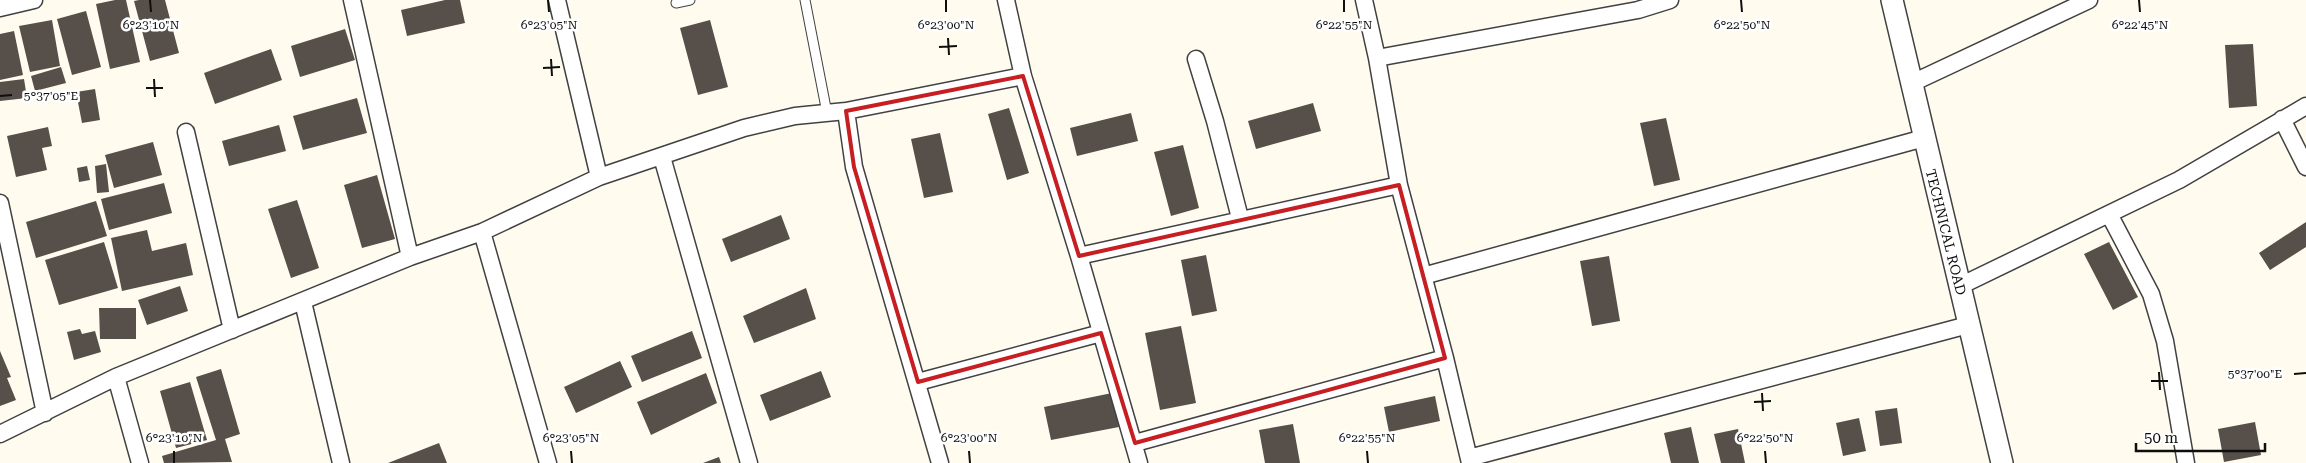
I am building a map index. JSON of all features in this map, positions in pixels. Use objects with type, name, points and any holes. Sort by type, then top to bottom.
[{"type":"street","points":[[0,8],[34,0]]},
{"type":"street","points":[[352,0],[410,257]]},
{"type":"street","points":[[557,0],[599,177]]},
{"type":"street","points":[[1006,0],[1024,76],[1135,444],[1139,463]]},
{"type":"street","points":[[1364,0],[1377,58],[1399,185],[1445,358],[1469,460],[1968,325]]},
{"type":"street","points":[[1377,58],[1638,10],[1670,0]]},
{"type":"street","name":"TECHNICAL ROAD","points":[[1892,0],[1910,84],[2002,463]]},
{"type":"street","points":[[1910,84],[2089,0]]},
{"type":"street","points":[[1196,59],[1215,122],[1240,218]]},
{"type":"street","points":[[0,434],[116,377],[410,257],[482,232],[599,177],[744,128],[796,116],[846,111],[1024,76]]},
{"type":"street","points":[[1960,286],[2179,180],[2306,106]]},
{"type":"street","points":[[846,111],[854,167],[940,463]]},
{"type":"street","points":[[2282,119],[2306,167]]},
{"type":"street","points":[[186,132],[232,330]]},
{"type":"street","points":[[1424,276],[1924,138]]},
{"type":"street","points":[[662,157],[749,463]]},
{"type":"street","points":[[1079,256],[1240,218],[1399,185]]},
{"type":"street","points":[[0,203],[45,413]]},
{"type":"street","points":[[2110,214],[2151,294],[2165,341],[2186,463]]},
{"type":"street","points":[[482,232],[548,463]]},
{"type":"street","points":[[303,302],[341,463]]},
{"type":"street","points":[[918,382],[1101,333]]},
{"type":"street","points":[[1135,444],[1445,358]]},
{"type":"street","points":[[116,377],[140,463]]},
{"type":"lane","points":[[676,3],[690,0]]},
{"type":"lane","points":[[806,0],[827,113]]},
{"type":"highlighted area","points":[[1023,76],[1079,256],[1399,185],[1445,358],[1135,443],[1101,333],[918,382],[854,167],[846,111]]},
{"type":"building","points":[[126,0],[140,62],[110,69],[96,4]]},
{"type":"building","points":[[165,0],[179,53],[150,61],[134,1]]},
{"type":"building","points":[[445,0],[460,0],[465,23],[407,36],[401,10]]},
{"type":"building","points":[[86,11],[101,67],[72,75],[57,19]]},
{"type":"building","points":[[52,20],[60,66],[30,72],[19,26]]},
{"type":"building","points":[[710,20],[728,87],[698,95],[680,28]]},
{"type":"building","points":[[345,29],[355,60],[300,77],[291,46]]},
{"type":"building","points":[[14,31],[23,75],[0,80],[0,34]]},
{"type":"building","points":[[2253,44],[2257,106],[2229,108],[2225,45]]},
{"type":"building","points":[[271,49],[282,80],[215,104],[204,73]]},
{"type":"building","points":[[61,67],[66,83],[35,91],[31,76]]},
{"type":"building","points":[[24,79],[27,98],[0,101],[0,82]]},
{"type":"building","points":[[95,89],[100,120],[82,123],[76,92]]},
{"type":"building","points":[[357,98],[367,133],[303,150],[293,116]]},
{"type":"building","points":[[1313,103],[1321,131],[1256,149],[1248,121]]},
{"type":"building","points":[[1009,108],[1029,173],[1007,180],[988,114]]},
{"type":"building","points":[[1131,113],[1138,141],[1077,156],[1070,128]]},
{"type":"building","points":[[1666,118],[1680,180],[1654,186],[1640,123]]},
{"type":"building","points":[[279,125],[286,151],[229,166],[222,141]]},
{"type":"building","points":[[48,127],[52,146],[42,148],[47,170],[16,177],[7,136]]},
{"type":"building","points":[[940,133],[953,192],[924,198],[911,139]]},
{"type":"building","points":[[153,142],[162,175],[114,188],[105,155]]},
{"type":"building","points":[[1183,145],[1199,208],[1171,216],[1154,152]]},
{"type":"building","points":[[106,164],[109,192],[97,193],[95,166]]},
{"type":"building","points":[[87,166],[90,180],[79,182],[77,168]]},
{"type":"building","points":[[377,175],[395,239],[362,248],[344,185]]},
{"type":"building","points":[[164,183],[172,213],[109,230],[101,199]]},
{"type":"building","points":[[297,200],[319,268],[291,278],[268,209]]},
{"type":"building","points":[[96,201],[107,236],[36,258],[26,222]]},
{"type":"building","points":[[781,215],[790,239],[731,262],[722,239]]},
{"type":"building","points":[[2306,222],[2306,247],[2270,270],[2259,253]]},
{"type":"building","points":[[147,230],[152,251],[186,243],[193,275],[122,291],[111,238]]},
{"type":"building","points":[[104,242],[118,288],[59,305],[45,260]]},
{"type":"building","points":[[2109,242],[2138,297],[2113,310],[2084,254]]},
{"type":"building","points":[[1206,255],[1217,311],[1192,316],[1181,260]]},
{"type":"building","points":[[1609,256],[1620,321],[1592,326],[1580,261]]},
{"type":"building","points":[[180,286],[188,311],[147,325],[138,300]]},
{"type":"building","points":[[806,288],[816,319],[754,343],[743,316]]},
{"type":"building","points":[[99,308],[136,308],[136,339],[100,339]]},
{"type":"building","points":[[1181,326],[1196,403],[1160,410],[1145,333]]},
{"type":"building","points":[[80,329],[82,334],[95,331],[101,352],[74,360],[67,332]]},
{"type":"building","points":[[692,331],[702,358],[642,382],[631,356]]},
{"type":"building","points":[[0,351],[11,377],[7,378],[16,400],[0,406]]},
{"type":"building","points":[[620,361],[632,387],[576,413],[564,387]]},
{"type":"building","points":[[221,369],[240,434],[225,439],[232,462],[164,463],[162,456],[216,440],[196,377]]},
{"type":"building","points":[[821,371],[831,397],[770,421],[760,395]]},
{"type":"building","points":[[706,373],[717,403],[651,435],[637,402]]},
{"type":"building","points":[[190,382],[207,440],[176,448],[160,391]]},
{"type":"building","points":[[1112,393],[1119,427],[1051,440],[1044,407]]},
{"type":"building","points":[[1435,396],[1440,421],[1389,432],[1384,407]]},
{"type":"building","points":[[1897,408],[1902,443],[1880,446],[1875,411]]},
{"type":"building","points":[[1859,418],[1866,451],[1843,456],[1836,423]]},
{"type":"building","points":[[2255,422],[2261,455],[2224,462],[2218,429]]},
{"type":"building","points":[[1293,424],[1300,463],[1265,463],[1259,430]]},
{"type":"building","points":[[1691,427],[1699,463],[1671,463],[1664,433]]},
{"type":"building","points":[[1738,429],[1745,463],[1721,463],[1714,434]]},
{"type":"building","points":[[439,443],[447,463],[388,463]]},
{"type":"building","points":[[719,457],[721,463],[703,463]]}]
